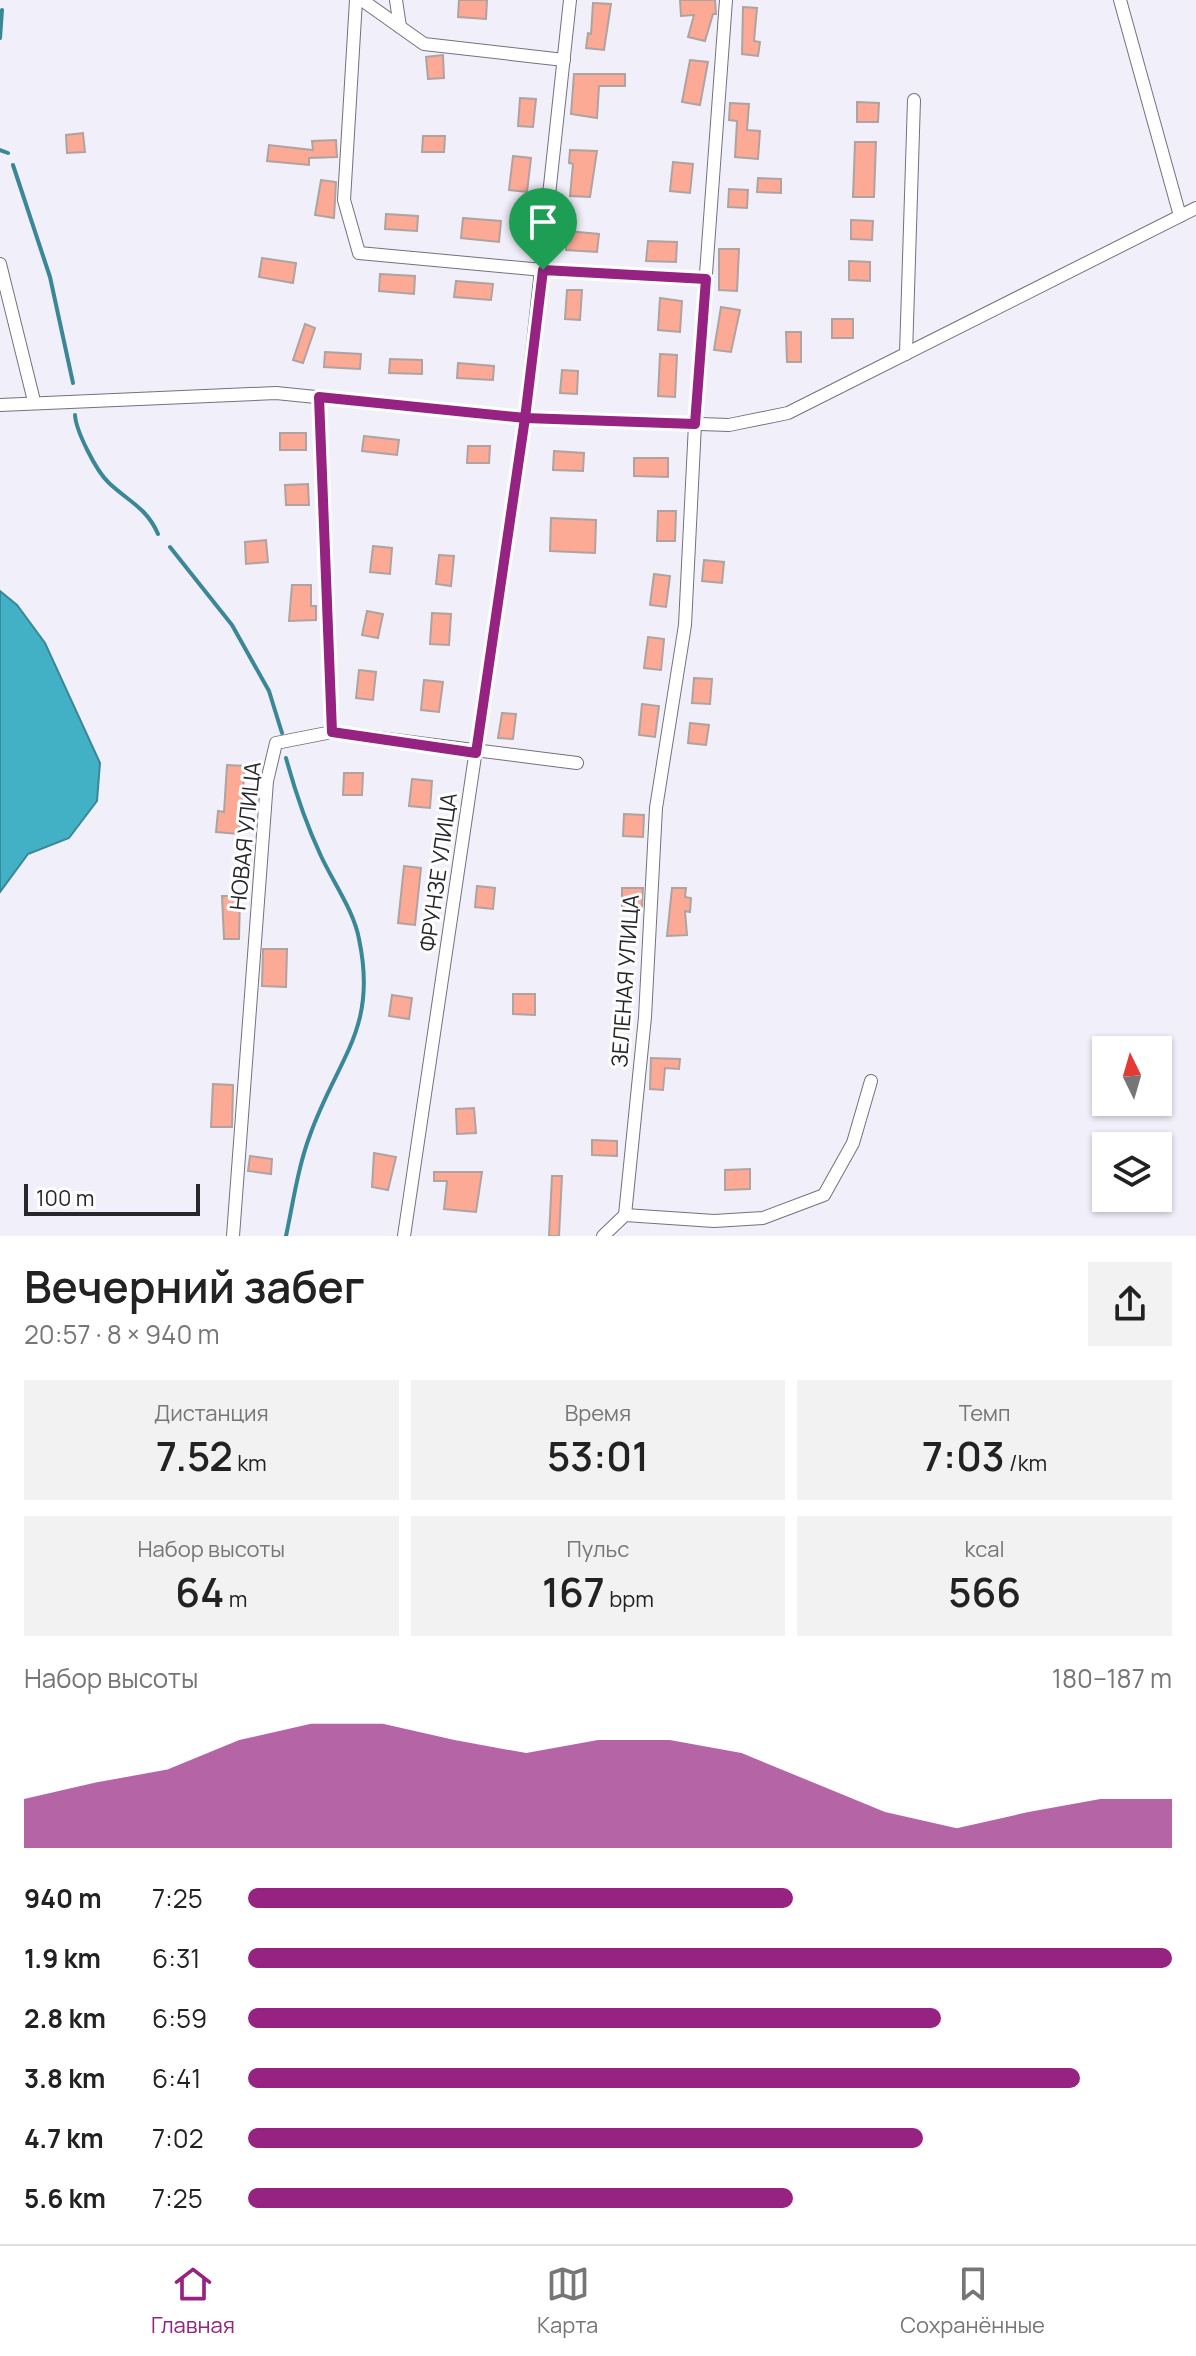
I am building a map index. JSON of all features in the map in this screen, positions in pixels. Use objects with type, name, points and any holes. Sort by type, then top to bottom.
[{"type":"street","points":[[356,0],[344,200],[359,253],[543,270],[706,279]]},
{"type":"street","points":[[362,0],[424,44],[564,60]]},
{"type":"street","points":[[396,0],[400,27]]},
{"type":"street","name":"ФРУНЗЕ УЛИЦА","points":[[404,1236],[525,418],[570,0]]},
{"type":"street","name":"ЗЕЛЕНАЯ УЛИЦА","points":[[625,1215],[645,1017],[656,808],[685,625],[695,424],[726,0]]},
{"type":"street","points":[[1120,0],[1180,216]]},
{"type":"street","points":[[906,354],[914,100]]},
{"type":"street","points":[[0,405],[34,401],[276,393],[525,418],[729,425],[788,413],[1196,208]]},
{"type":"street","points":[[0,264],[34,401]]},
{"type":"street","points":[[319,397],[332,732]]},
{"type":"street","name":"НОВАЯ УЛИЦА","points":[[233,1236],[267,781],[276,743],[332,732],[476,753],[577,763]]},
{"type":"street","points":[[603,1236],[625,1215],[714,1221],[763,1218],[824,1195],[853,1143],[871,1081]]},
{"type":"water","points":[[0,591],[17,605],[45,643],[100,763],[97,801],[69,838],[28,854],[0,892]]},
{"type":"building","points":[[459,0],[487,0],[486,19],[458,17]]},
{"type":"building","points":[[680,0],[715,0],[716,14],[713,14],[705,41],[688,37],[694,15],[681,16]]},
{"type":"building","points":[[593,3],[611,4],[604,50],[586,48],[588,33],[591,34]]},
{"type":"building","points":[[743,7],[757,8],[754,41],[760,42],[758,56],[742,54]]},
{"type":"building","points":[[443,55],[444,78],[428,79],[426,57]]},
{"type":"building","points":[[690,60],[708,62],[700,105],[682,102]]},
{"type":"building","points":[[574,74],[625,74],[625,86],[599,86],[597,118],[571,114]]},
{"type":"building","points":[[520,98],[536,99],[533,127],[518,126]]},
{"type":"building","points":[[857,102],[879,103],[878,122],[857,122]]},
{"type":"building","points":[[730,103],[749,104],[747,130],[760,131],[758,159],[735,157],[737,121],[729,120]]},
{"type":"building","points":[[83,133],[85,152],[67,153],[66,135]]},
{"type":"building","points":[[423,136],[445,136],[444,152],[422,152]]},
{"type":"building","points":[[336,140],[337,157],[309,158],[309,165],[267,161],[269,145],[313,150],[312,141]]},
{"type":"building","points":[[855,142],[876,142],[874,197],[853,197]]},
{"type":"building","points":[[570,150],[597,151],[590,197],[570,196],[573,164],[569,163]]},
{"type":"building","points":[[513,156],[531,158],[527,192],[509,190]]},
{"type":"building","points":[[673,162],[693,164],[690,193],[670,191]]},
{"type":"building","points":[[758,178],[781,179],[781,193],[757,192]]},
{"type":"building","points":[[321,180],[336,182],[334,218],[315,215]]},
{"type":"building","points":[[729,189],[748,190],[747,208],[728,207]]},
{"type":"building","points":[[386,214],[418,216],[417,231],[385,229]]},
{"type":"building","points":[[463,218],[501,221],[499,242],[461,238]]},
{"type":"building","points":[[851,220],[873,221],[872,240],[851,239]]},
{"type":"building","points":[[567,231],[599,234],[597,252],[566,250]]},
{"type":"building","points":[[648,241],[677,242],[676,262],[646,261]]},
{"type":"building","points":[[719,249],[739,249],[737,291],[719,290]]},
{"type":"building","points":[[262,258],[296,263],[293,283],[259,277]]},
{"type":"building","points":[[849,261],[870,262],[870,281],[849,280]]},
{"type":"building","points":[[380,274],[415,276],[414,294],[379,291]]},
{"type":"building","points":[[456,281],[493,284],[491,300],[454,297]]},
{"type":"building","points":[[567,290],[582,290],[580,320],[565,319]]},
{"type":"building","points":[[660,298],[682,301],[680,332],[658,330]]},
{"type":"building","points":[[721,307],[740,310],[731,352],[714,350]]},
{"type":"building","points":[[832,319],[853,319],[853,338],[832,338]]},
{"type":"building","points":[[305,324],[315,328],[303,363],[293,360]]},
{"type":"building","points":[[786,332],[801,332],[801,362],[787,362]]},
{"type":"building","points":[[325,352],[361,354],[360,369],[324,367]]},
{"type":"building","points":[[660,354],[677,355],[675,397],[658,396]]},
{"type":"building","points":[[390,359],[422,360],[422,374],[389,373]]},
{"type":"building","points":[[458,363],[494,366],[493,380],[457,378]]},
{"type":"building","points":[[562,370],[578,371],[577,394],[560,393]]},
{"type":"building","points":[[280,433],[306,433],[306,450],[280,450]]},
{"type":"building","points":[[364,436],[399,440],[397,455],[362,451]]},
{"type":"building","points":[[468,446],[490,446],[489,463],[467,463]]},
{"type":"building","points":[[554,451],[584,453],[583,471],[553,470]]},
{"type":"building","points":[[634,458],[668,458],[668,477],[634,476]]},
{"type":"building","points":[[308,484],[309,505],[286,505],[285,485]]},
{"type":"building","points":[[658,511],[676,511],[675,541],[657,541]]},
{"type":"building","points":[[551,518],[596,520],[595,553],[550,551]]},
{"type":"building","points":[[266,540],[268,562],[246,564],[245,542]]},
{"type":"building","points":[[373,546],[392,548],[390,574],[370,572]]},
{"type":"building","points":[[439,555],[454,556],[451,586],[436,584]]},
{"type":"building","points":[[704,560],[724,562],[722,583],[702,581]]},
{"type":"building","points":[[654,574],[670,576],[666,607],[650,605]]},
{"type":"building","points":[[292,585],[311,585],[311,606],[316,606],[316,620],[289,621]]},
{"type":"building","points":[[367,611],[383,614],[378,638],[362,635]]},
{"type":"building","points":[[432,613],[451,614],[449,645],[430,644]]},
{"type":"building","points":[[648,637],[664,639],[661,670],[644,668]]},
{"type":"building","points":[[359,670],[376,672],[373,700],[356,698]]},
{"type":"building","points":[[694,678],[712,679],[710,704],[692,703]]},
{"type":"building","points":[[424,680],[443,682],[439,712],[421,710]]},
{"type":"building","points":[[642,704],[659,706],[655,737],[639,735]]},
{"type":"building","points":[[502,713],[516,714],[513,739],[498,738]]},
{"type":"building","points":[[690,723],[709,725],[706,745],[688,743]]},
{"type":"building","points":[[227,765],[245,766],[239,834],[216,832],[218,811],[224,812]]},
{"type":"building","points":[[344,773],[363,773],[362,795],[343,795]]},
{"type":"building","points":[[412,779],[432,781],[430,808],[409,806]]},
{"type":"building","points":[[624,814],[644,815],[643,837],[623,836]]},
{"type":"building","points":[[404,866],[421,868],[415,925],[398,923]]},
{"type":"building","points":[[477,886],[495,888],[493,909],[475,907]]},
{"type":"building","points":[[622,888],[643,888],[642,908],[622,908]]},
{"type":"building","points":[[672,888],[686,888],[685,897],[691,898],[690,912],[685,911],[687,935],[667,936]]},
{"type":"building","points":[[222,896],[240,896],[239,939],[224,939]]},
{"type":"building","points":[[263,949],[287,949],[286,987],[262,986]]},
{"type":"building","points":[[513,994],[535,994],[535,1015],[513,1014]]},
{"type":"building","points":[[392,995],[412,998],[409,1019],[389,1016]]},
{"type":"building","points":[[651,1058],[680,1059],[679,1069],[665,1068],[663,1090],[650,1089]]},
{"type":"building","points":[[213,1084],[233,1085],[232,1127],[211,1127]]},
{"type":"building","points":[[474,1108],[476,1133],[457,1134],[456,1109]]},
{"type":"building","points":[[592,1140],[617,1141],[617,1156],[592,1155]]},
{"type":"building","points":[[374,1153],[396,1157],[388,1190],[372,1187]]},
{"type":"building","points":[[250,1156],[272,1159],[271,1174],[248,1171]]},
{"type":"building","points":[[750,1169],[750,1189],[725,1190],[725,1170]]},
{"type":"building","points":[[434,1172],[482,1172],[476,1212],[444,1209],[447,1181],[434,1181]]},
{"type":"building","points":[[552,1176],[562,1176],[559,1236],[549,1236]]},
{"type":"waterway","points":[[0,38],[2,10]]},
{"type":"waterway","points":[[0,150],[8,153]]},
{"type":"waterway","points":[[13,165],[50,277],[73,383]]},
{"type":"waterway","points":[[75,415],[98,470],[143,511],[158,534]]},
{"type":"waterway","points":[[170,547],[232,625],[269,691],[282,733]]},
{"type":"waterway","points":[[286,758],[310,832],[353,918],[363,970],[359,1020],[306,1147],[286,1236]]},
{"type":"route","points":[[543,270],[525,418],[319,397],[332,732],[476,753],[525,418],[695,424],[706,279],[543,270]]}]
